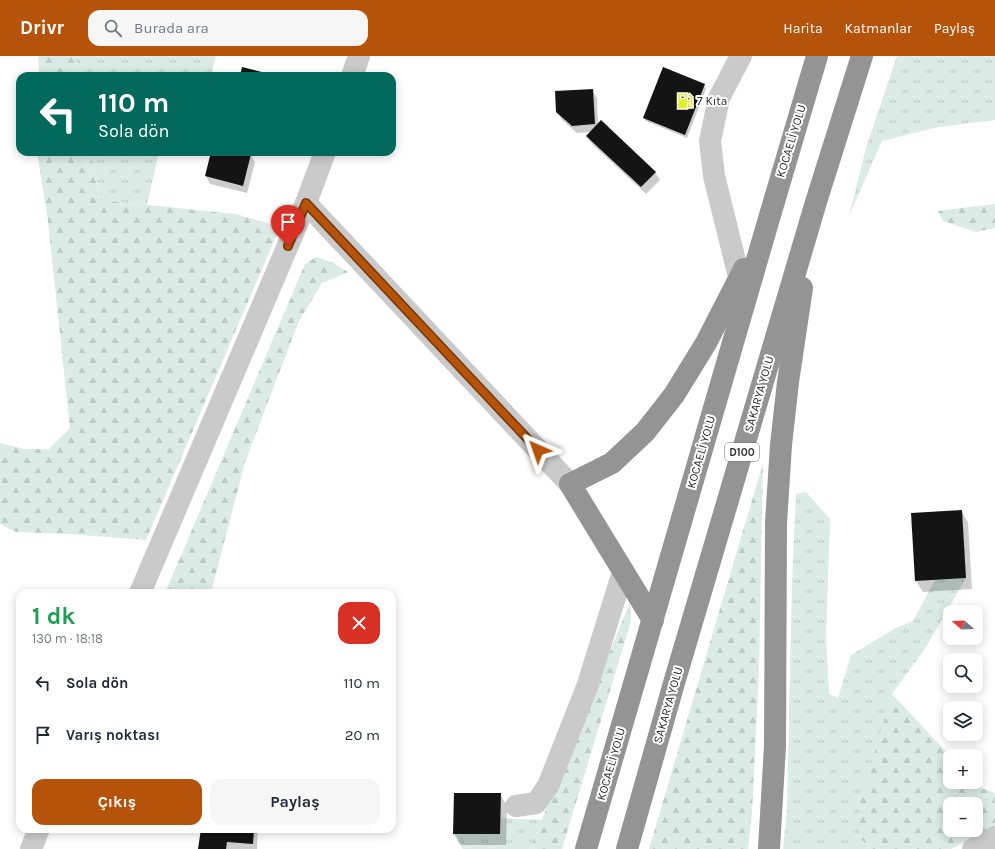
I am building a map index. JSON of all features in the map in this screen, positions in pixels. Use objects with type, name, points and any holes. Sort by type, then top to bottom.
[{"type":"highway","name":"KOCAELİ YOLU","points":[[586,849],[817,56]]},
{"type":"highway","name":"SAKARYA YOLU","points":[[627,849],[676,676],[816,202],[862,56]]},
{"type":"highway","points":[[769,849],[775,746],[776,523],[781,452],[788,382],[816,202]]},
{"type":"highway","points":[[653,620],[570,484],[612,463],[645,432],[674,395],[706,343],[768,222]]},
{"type":"street","points":[[353,72],[359,56]]},
{"type":"street","points":[[739,277],[714,176],[710,141],[719,98],[741,56]]},
{"type":"street","points":[[142,589],[306,203],[324,156]]},
{"type":"street","points":[[306,203],[570,484]]},
{"type":"street","points":[[516,806],[536,803],[548,786],[587,687],[623,572]]},
{"type":"street","points":[[30,849],[37,833]]},
{"type":"street","points":[[973,849],[995,837]]},
{"type":"green space","points":[[38,56],[75,56],[78,72],[40,72]]},
{"type":"green space","points":[[75,56],[216,56],[212,72],[78,72]]},
{"type":"green space","points":[[897,56],[995,56],[995,120],[938,127],[882,141],[849,216],[866,148]]},
{"type":"green space","points":[[38,156],[92,156],[99,200],[236,214],[280,227],[146,540],[16,532],[0,524],[0,443],[24,449],[49,449],[70,428],[48,221]]},
{"type":"green space","points":[[92,156],[158,156],[147,205],[99,200]]},
{"type":"green space","points":[[995,204],[995,228],[976,232],[943,221],[938,211]]},
{"type":"green space","points":[[316,257],[332,262],[348,272],[322,283],[298,323],[245,462],[212,589],[167,589],[305,264]]},
{"type":"green space","points":[[763,463],[759,669],[752,813],[748,849],[649,849]]},
{"type":"green space","points":[[806,492],[830,519],[826,636],[829,694],[838,698],[851,655],[894,629],[913,621],[935,580],[966,578],[950,605],[943,605],[943,618],[926,647],[892,694],[859,837],[871,849],[783,849],[787,810],[792,581],[796,494]]},
{"type":"green space","points":[[630,602],[631,621],[562,849],[530,849]]},
{"type":"green space","points":[[892,694],[943,749],[943,789],[983,788],[995,793],[995,826],[983,832],[983,797],[943,797],[943,837],[974,837],[951,849],[871,849],[859,837],[860,801]]},
{"type":"green space","points":[[500,818],[542,820],[530,849],[463,849],[453,834],[500,834]]},
{"type":"building","points":[[242,67],[261,72],[241,72]]},
{"type":"building","points":[[663,67],[705,84],[685,135],[643,118]]},
{"type":"building","points":[[593,89],[595,124],[572,126],[556,112],[555,91]]},
{"type":"building","points":[[601,120],[656,172],[641,187],[586,136]]},
{"type":"building","points":[[210,156],[250,156],[243,186],[205,176]]},
{"type":"building","points":[[962,510],[966,578],[915,581],[911,513]]},
{"type":"building","points":[[454,793],[501,793],[500,834],[453,834]]},
{"type":"building","points":[[200,833],[254,833],[253,844],[227,842],[226,849],[198,849]]},
{"type":"place","name":"7 Kıta","points":[[685,101]]},
{"type":"route","points":[[288,246],[306,203],[538,450]]}]
